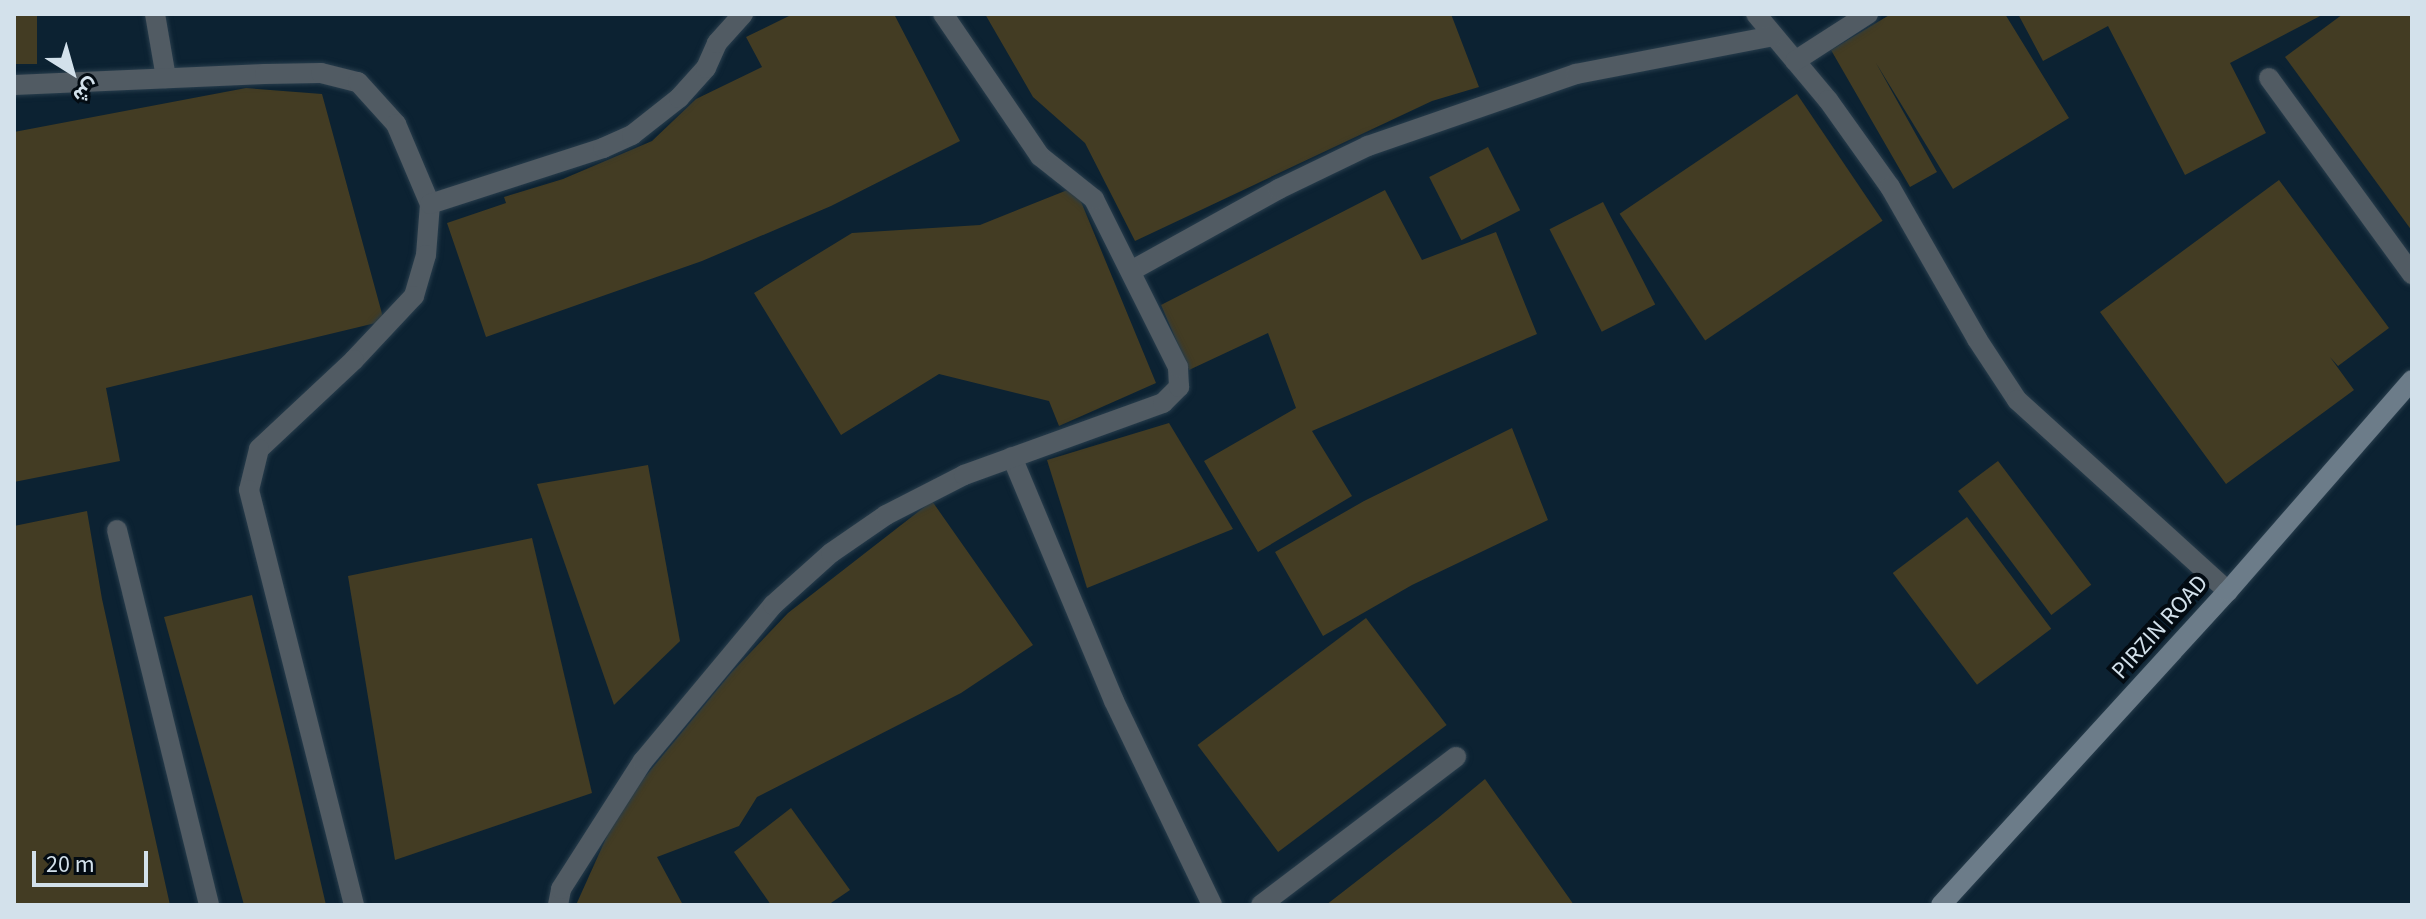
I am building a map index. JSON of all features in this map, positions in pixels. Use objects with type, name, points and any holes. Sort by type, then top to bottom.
[{"type":"street","points":[[155,14],[166,78]]},
{"type":"street","points":[[430,204],[603,148],[632,135],[679,98],[706,68],[717,43],[743,14]]},
{"type":"street","points":[[558,905],[561,889],[643,761],[773,605],[831,553],[886,515],[964,475],[1163,403],[1179,387],[1178,367],[1094,199],[1040,156],[943,14]]},
{"type":"street","points":[[1756,14],[1828,100],[1890,187],[1977,339],[2017,400],[2228,591]]},
{"type":"street","points":[[1795,61],[1868,14]]},
{"type":"street","points":[[1131,271],[1279,189],[1368,146],[1576,74],[1773,36]]},
{"type":"street","points":[[14,85],[321,73],[358,82],[396,124],[430,204],[426,255],[414,296],[354,360],[259,449],[249,490],[354,905]]},
{"type":"street","points":[[2269,78],[2412,274]]},
{"type":"street","name":"PIRZIN ROAD","points":[[1941,905],[2228,591],[2412,380]]},
{"type":"street","points":[[1012,457],[1114,701],[1212,905]]},
{"type":"street","points":[[117,530],[209,905]]},
{"type":"street","points":[[1261,905],[1456,757]]},
{"type":"building","points":[[14,14],[37,14],[37,64],[14,64]]},
{"type":"building","points":[[793,14],[894,14],[960,141],[831,206],[702,261],[486,337],[447,223],[506,203],[504,197],[563,179],[652,141],[696,99],[762,67],[746,37]]},
{"type":"building","points":[[985,14],[1451,14],[1479,87],[1432,101],[1135,241],[1085,143],[1033,97]]},
{"type":"building","points":[[1891,14],[2005,14],[2069,118],[1953,189],[1876,63],[1937,172],[1910,187],[1831,50]]},
{"type":"building","points":[[2018,14],[2324,14],[2230,63],[2266,133],[2185,175],[2108,26],[2043,61]]},
{"type":"building","points":[[2343,14],[2412,14],[2412,231],[2285,57]]},
{"type":"building","points":[[246,88],[322,94],[384,321],[106,388],[120,461],[14,482],[14,132]]},
{"type":"building","points":[[1797,94],[1883,221],[1705,341],[1620,214]]},
{"type":"building","points":[[1488,147],[1520,210],[1461,240],[1429,177]]},
{"type":"building","points":[[2279,180],[2389,328],[2338,366],[2330,357],[2354,390],[2226,484],[2100,312]]},
{"type":"building","points":[[1075,187],[1156,383],[1059,426],[1049,401],[939,374],[841,435],[754,293],[852,233],[980,225]]},
{"type":"building","points":[[1385,190],[1422,260],[1496,232],[1537,334],[1312,431],[1352,496],[1258,552],[1204,461],[1296,408],[1268,333],[1189,370],[1161,305]]},
{"type":"building","points":[[1603,202],[1655,304],[1602,332],[1550,229]]},
{"type":"building","points":[[1169,423],[1233,529],[1087,588],[1047,460]]},
{"type":"building","points":[[1512,428],[1548,520],[1412,585],[1323,636],[1275,552],[1364,501]]},
{"type":"building","points":[[1998,461],[2091,585],[2051,615],[1958,491]]},
{"type":"building","points":[[648,465],[680,641],[614,705],[537,484]]},
{"type":"building","points":[[932,501],[1033,645],[961,693],[757,797],[739,826],[657,857],[683,905],[576,905],[620,807],[731,673],[788,613]]},
{"type":"building","points":[[87,511],[102,599],[170,905],[14,905],[14,526]]},
{"type":"building","points":[[1967,517],[2051,629],[1977,685],[1893,573]]},
{"type":"building","points":[[532,538],[592,793],[395,860],[348,576]]},
{"type":"building","points":[[252,595],[326,905],[244,905],[164,617]]},
{"type":"building","points":[[1366,618],[1447,725],[1278,852],[1197,745]]},
{"type":"building","points":[[1485,779],[1574,905],[1326,905],[1438,818]]},
{"type":"building","points":[[791,808],[850,890],[828,905],[771,905],[734,852]]}]
